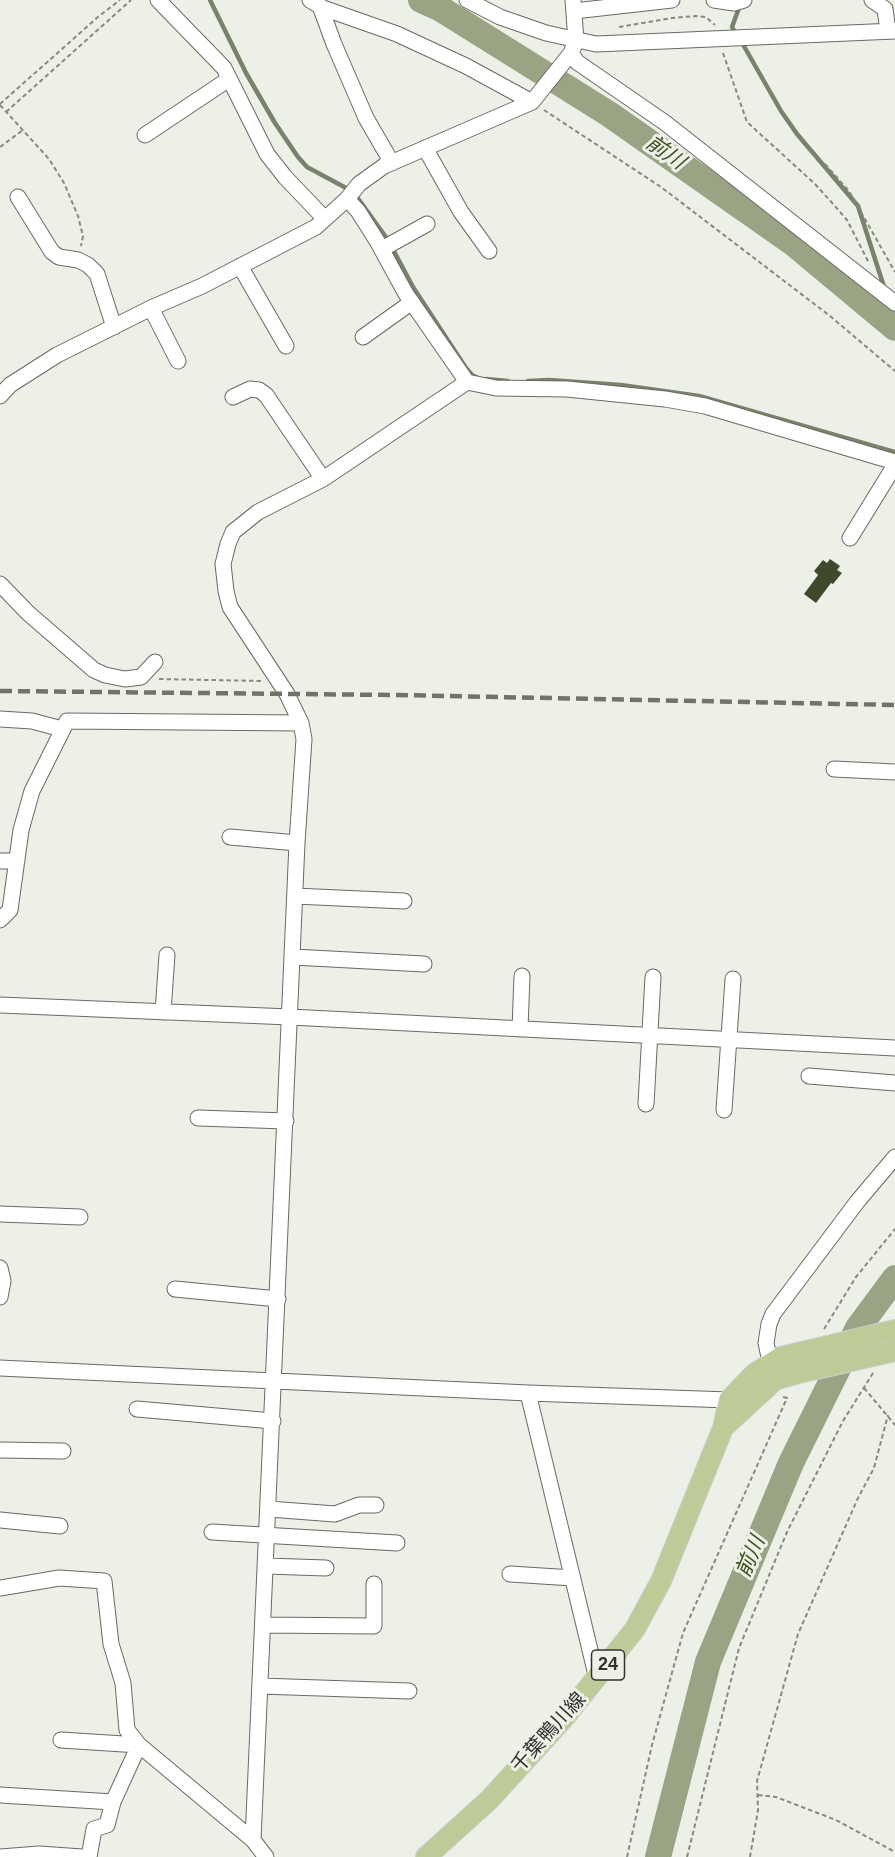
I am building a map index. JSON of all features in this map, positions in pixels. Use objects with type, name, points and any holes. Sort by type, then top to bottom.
[{"type":"main road","name":"千葉鴨川線","points":[[775,1380],[782,1357],[895,1330]]},
{"type":"main road","name":"千葉鴨川線","points":[[723,1428],[775,1380],[886,1352]]},
{"type":"main road","name":"千葉鴨川線","points":[[426,1857],[489,1800],[597,1679],[635,1629],[661,1581],[723,1428],[729,1400],[754,1374],[775,1380]]},
{"type":"street","points":[[158,0],[224,68],[267,154],[285,177],[325,219]]},
{"type":"street","points":[[466,0],[572,48],[596,44],[891,31],[885,9],[872,0]]},
{"type":"street","points":[[672,0],[573,5],[572,48],[577,62],[664,122],[895,303]]},
{"type":"street","points":[[714,0],[734,3],[744,0]]},
{"type":"street","points":[[315,3],[398,34],[466,66],[532,102]]},
{"type":"street","points":[[315,3],[366,118],[392,163]]},
{"type":"street","points":[[0,396],[10,386],[57,355],[151,308],[202,286],[316,226],[384,166],[532,102],[572,48]]},
{"type":"street","points":[[145,135],[229,79]]},
{"type":"street","points":[[425,148],[461,212],[489,251]]},
{"type":"street","points":[[351,194],[358,211],[389,245],[412,302],[466,382],[496,388],[567,389],[665,399],[705,406],[895,463],[850,538]]},
{"type":"street","points":[[18,196],[52,252],[59,257],[78,260],[88,265],[97,274],[114,327]]},
{"type":"street","points":[[389,245],[427,224]]},
{"type":"street","points":[[240,266],[286,346]]},
{"type":"street","points":[[363,337],[412,302]]},
{"type":"street","points":[[151,308],[178,361]]},
{"type":"street","points":[[253,1840],[297,843],[304,739],[301,723],[279,681],[230,607],[223,564],[233,532],[258,512],[323,479],[466,382]]},
{"type":"street","points":[[233,397],[250,389],[259,390],[266,395],[323,479]]},
{"type":"street","points":[[0,585],[28,613],[94,670],[125,679],[141,677],[155,662]]},
{"type":"street","points":[[0,718],[32,721],[62,729]]},
{"type":"street","points":[[0,920],[10,910],[21,830],[32,791],[67,721],[301,723]]},
{"type":"street","points":[[834,769],[895,772]]},
{"type":"street","points":[[230,837],[297,843]]},
{"type":"street","points":[[0,861],[17,861]]},
{"type":"street","points":[[295,896],[404,901]]},
{"type":"street","points":[[163,1012],[166,955]]},
{"type":"street","points":[[292,957],[424,964]]},
{"type":"street","points":[[520,1029],[522,976]]},
{"type":"street","points":[[646,1104],[653,977]]},
{"type":"street","points":[[724,1110],[733,979]]},
{"type":"street","points":[[0,1005],[290,1017],[895,1048]]},
{"type":"street","points":[[809,1076],[895,1083]]},
{"type":"street","points":[[198,1118],[286,1121]]},
{"type":"street","points":[[775,1380],[767,1335],[773,1314],[857,1202],[895,1157]]},
{"type":"street","points":[[0,1214],[80,1217]]},
{"type":"street","points":[[0,1297],[1,1276]]},
{"type":"street","points":[[175,1289],[278,1299]]},
{"type":"street","points":[[0,1368],[275,1382],[729,1400]]},
{"type":"street","points":[[528,1393],[597,1679]]},
{"type":"street","points":[[137,1409],[273,1421]]},
{"type":"street","points":[[0,1450],[63,1451]]},
{"type":"street","points":[[269,1509],[335,1514],[359,1505],[376,1505]]},
{"type":"street","points":[[0,1520],[60,1526]]},
{"type":"street","points":[[212,1532],[397,1543]]},
{"type":"street","points":[[266,1566],[326,1568]]},
{"type":"street","points":[[510,1574],[573,1578]]},
{"type":"street","points":[[0,1588],[59,1578],[104,1581],[111,1644],[123,1683],[127,1730],[140,1745],[253,1840],[266,1857]]},
{"type":"street","points":[[263,1626],[374,1626],[374,1584]]},
{"type":"street","points":[[260,1686],[409,1691]]},
{"type":"street","points":[[62,1740],[140,1745]]},
{"type":"street","points":[[89,1857],[94,1829],[108,1825],[113,1802],[140,1745]]},
{"type":"street","points":[[0,1795],[113,1802]]},
{"type":"street","points":[[0,1857],[39,1854],[82,1857]]},
{"type":"path","points":[[78,260],[83,236],[78,216],[64,183],[50,159],[0,105],[120,0]]},
{"type":"path","points":[[6,112],[131,0]]},
{"type":"path","points":[[618,27],[696,16],[706,17],[714,22],[717,31]]},
{"type":"path","points":[[722,49],[747,122],[800,170],[847,220],[869,265]]},
{"type":"path","points":[[532,102],[661,187],[830,316],[895,371]]},
{"type":"path","points":[[0,147],[23,130]]},
{"type":"path","points":[[825,164],[849,191],[895,272]]},
{"type":"path","points":[[141,677],[279,681]]},
{"type":"path","points":[[822,1332],[856,1277],[895,1229]]},
{"type":"path","points":[[687,1857],[739,1648],[787,1532],[843,1421],[886,1352]]},
{"type":"path","points":[[627,1857],[652,1745],[682,1633],[788,1398],[775,1380]]},
{"type":"path","points":[[863,1388],[895,1425]]},
{"type":"path","points":[[750,1857],[758,1795],[757,1781],[798,1634],[873,1468],[888,1415]]},
{"type":"path","points":[[758,1795],[776,1797],[836,1820],[895,1852]]},
{"type":"building","points":[[830,559],[840,566],[837,570],[842,573],[816,603],[804,594],[818,575],[814,571],[823,560],[827,563]]},
{"type":"waterway","points":[[210,0],[246,73],[298,157],[307,167],[348,189],[357,197],[388,240],[413,287],[466,368],[478,378]]},
{"type":"waterway","name":"前川","points":[[421,0],[441,9],[609,114],[793,243],[895,328]]},
{"type":"waterway","points":[[736,34],[732,27],[740,5]]},
{"type":"waterway","points":[[741,41],[781,111],[797,134],[858,206],[885,290]]},
{"type":"waterway","points":[[890,304],[895,319]]},
{"type":"waterway","points":[[486,379],[508,381]]},
{"type":"waterway","points":[[528,381],[549,380],[621,385],[699,396],[895,452]]},
{"type":"waterway","name":"前川","points":[[658,1857],[708,1662],[791,1463],[858,1328],[895,1278]]},
{"type":"railway","points":[[0,691],[397,695],[895,705]]}]
